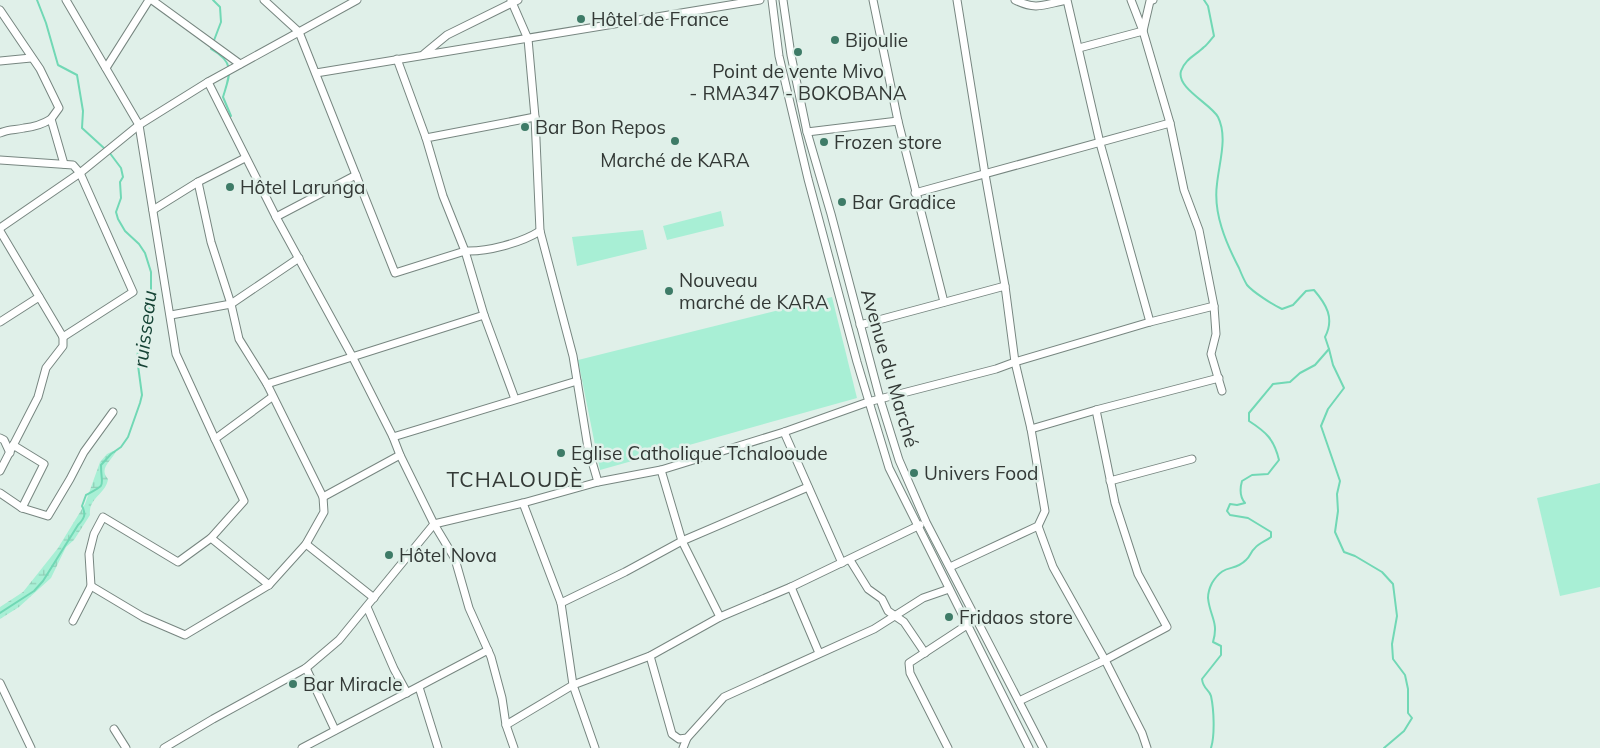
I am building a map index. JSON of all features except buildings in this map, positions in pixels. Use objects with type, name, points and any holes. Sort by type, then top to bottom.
[{"type":"street","points":[[66,0],[139,124],[176,354],[244,502],[211,538],[178,562],[103,517],[94,534],[89,554],[90,586],[73,621]]},
{"type":"street","points":[[106,68],[151,0],[240,64]]},
{"type":"street","points":[[264,0],[300,32],[396,273],[464,251],[478,252],[532,236],[540,231]]},
{"type":"street","points":[[0,471],[38,397],[46,368],[63,346],[63,337],[0,230],[80,173],[139,124],[208,82],[357,0]]},
{"type":"street","points":[[316,74],[397,59],[528,39],[726,3],[760,0]]},
{"type":"street","name":"Avenue du Marché","points":[[772,0],[780,56],[808,179],[868,402],[889,468],[1029,748]]},
{"type":"street","name":"Avenue du Marché","points":[[783,0],[791,54],[807,132],[880,399],[899,460],[926,522],[1043,748]]},
{"type":"street","points":[[873,0],[898,121],[944,302]]},
{"type":"street","points":[[950,567],[1038,526],[1045,512],[1031,429],[1015,362],[1005,286],[957,0]]},
{"type":"street","points":[[1015,0],[1026,6],[1035,7],[1067,0],[1100,143],[1150,322]]},
{"type":"street","points":[[1131,0],[1170,123],[1184,190],[1199,230],[1214,306],[1216,334],[1211,354],[1222,391]]},
{"type":"street","points":[[1142,31],[1150,1],[1152,0]]},
{"type":"street","points":[[424,55],[447,35],[513,1],[528,39],[535,117],[540,231],[573,356],[588,448],[598,482]]},
{"type":"street","points":[[0,10],[40,69],[59,108],[52,119],[42,124],[22,129],[6,130],[0,133]]},
{"type":"street","points":[[1079,48],[1142,31]]},
{"type":"street","points":[[780,56],[791,54]]},
{"type":"street","points":[[0,61],[31,58]]},
{"type":"street","points":[[397,59],[426,138],[443,196],[464,251],[484,315],[515,399]]},
{"type":"street","points":[[208,82],[245,158],[394,437],[400,456],[434,524],[455,559],[469,608],[488,650],[502,698],[506,725],[514,748]]},
{"type":"street","points":[[426,138],[535,117]]},
{"type":"street","points":[[52,119],[64,164]]},
{"type":"street","points":[[807,132],[898,121]]},
{"type":"street","points":[[915,193],[1170,123]]},
{"type":"street","points":[[153,210],[198,182],[245,158]]},
{"type":"street","points":[[0,160],[73,165],[80,173],[134,292],[63,337]]},
{"type":"street","points":[[276,217],[356,175]]},
{"type":"street","points":[[808,179],[820,176]]},
{"type":"street","points":[[90,586],[143,618],[184,635],[269,585],[306,544],[324,512],[323,497],[267,384],[239,339],[231,304],[211,242],[198,182]]},
{"type":"street","points":[[171,315],[231,304],[299,258]]},
{"type":"street","points":[[860,325],[1005,286]]},
{"type":"street","points":[[0,322],[39,297]]},
{"type":"street","points":[[164,748],[306,668],[339,640],[368,607],[434,524],[523,503],[598,482],[661,470],[784,432],[868,402],[996,369],[1150,322],[1214,306]]},
{"type":"street","points":[[267,384],[484,315]]},
{"type":"street","points":[[1031,429],[1218,378]]},
{"type":"street","points":[[394,437],[577,381]]},
{"type":"street","points":[[215,439],[272,397]]},
{"type":"street","points":[[1019,701],[1105,660],[1167,627],[1138,574],[1110,482],[1096,410]]},
{"type":"street","points":[[0,493],[22,508],[48,516],[84,452],[113,412]]},
{"type":"street","points":[[784,432],[842,563]]},
{"type":"street","points":[[0,438],[4,440],[10,453]]},
{"type":"street","points":[[13,445],[44,464],[22,508]]},
{"type":"street","points":[[323,497],[400,456]]},
{"type":"street","points":[[1110,482],[1192,459]]},
{"type":"street","points":[[661,470],[682,541],[720,617]]},
{"type":"street","points":[[561,603],[625,572],[682,541],[808,487]]},
{"type":"street","points":[[523,503],[561,603],[573,685],[595,748]]},
{"type":"street","points":[[506,725],[573,685],[650,656],[720,617],[850,560],[926,522]]},
{"type":"street","points":[[1038,526],[1053,567],[1105,660],[1142,733],[1147,748]]},
{"type":"street","points":[[211,538],[269,585]]},
{"type":"street","points":[[306,544],[374,598]]},
{"type":"street","points":[[850,560],[868,589],[882,599],[888,611],[904,622],[925,653]]},
{"type":"street","points":[[791,587],[818,653]]},
{"type":"street","points":[[683,748],[687,738],[724,697],[874,629],[923,598],[949,589]]},
{"type":"street","points":[[368,607],[394,668],[407,693]]},
{"type":"street","points":[[948,748],[910,673],[909,663],[976,620]]},
{"type":"street","points":[[302,748],[488,650]]},
{"type":"street","points":[[650,656],[672,734],[679,739],[687,738]]},
{"type":"street","points":[[306,668],[335,730]]},
{"type":"street","points":[[0,683],[31,748]]},
{"type":"street","points":[[419,687],[438,748]]},
{"type":"street","points":[[114,728],[126,748]]},
{"type":"green space","points":[[721,211],[724,226],[667,240],[663,226]]},
{"type":"green space","points":[[643,230],[647,249],[577,266],[572,237]]},
{"type":"green space","points":[[832,297],[857,398],[600,470],[578,360]]},
{"type":"green space","points":[[116,451],[104,471],[108,479],[107,484],[94,500],[90,509],[90,515],[74,540],[66,547],[51,578],[19,607],[0,619],[0,607],[23,592],[58,548],[85,504],[100,462],[107,454]]},
{"type":"green space","points":[[1600,483],[1600,587],[1560,596],[1537,498]]},
{"type":"waterway","name":"ruisseau","points":[[37,0],[58,65],[77,75],[83,111],[82,128],[105,149]]},
{"type":"waterway","name":"ruisseau","points":[[213,0],[220,7],[221,22],[213,43]]},
{"type":"waterway","points":[[1204,0],[1208,6],[1214,36],[1185,63],[1181,71],[1181,77],[1189,90],[1214,112],[1221,125],[1223,141],[1216,195],[1219,217],[1225,238],[1247,285],[1254,291],[1282,309],[1293,305],[1306,291],[1314,290],[1325,306],[1329,317],[1328,330],[1325,337],[1329,349],[1315,365],[1300,373],[1290,382],[1273,384],[1249,413],[1249,421],[1272,441],[1279,460],[1268,474],[1252,475],[1242,481],[1241,492],[1245,503],[1230,504],[1227,511],[1230,515],[1248,518],[1271,532],[1271,537],[1257,546],[1241,564],[1221,572],[1209,590],[1209,605],[1215,624],[1213,642],[1221,646],[1221,655],[1202,679],[1212,702],[1214,730],[1211,748]]},
{"type":"waterway","name":"ruisseau","points":[[212,47],[211,49],[219,54],[228,64],[228,82],[223,97],[231,116]]},
{"type":"waterway","name":"ruisseau","points":[[0,613],[34,591],[43,581],[83,518],[84,511],[82,506],[86,495],[102,484],[101,465],[121,447],[128,437],[142,395],[137,358],[140,340],[151,303],[151,272],[145,253],[139,244],[125,231],[118,219],[116,212],[121,198],[120,182],[123,177],[121,168],[109,152]]},
{"type":"waterway","points":[[1329,349],[1333,365],[1344,388],[1328,409],[1321,426],[1340,481],[1337,494],[1338,511],[1335,532],[1344,552],[1355,556],[1382,572],[1393,584],[1397,616],[1392,644],[1393,659],[1405,675],[1408,689],[1408,713],[1412,718],[1404,731],[1384,748]]},
{"type":"place","name":"Hôtel de France","points":[[581,19]]},
{"type":"place","name":"Bijoulie","points":[[835,40]]},
{"type":"place","name":"Point de vente Mivo - RMA347 - BOKOBANA","points":[[798,52]]},
{"type":"place","name":"Bar Bon Repos","points":[[525,127]]},
{"type":"place","name":"Marché de KARA","points":[[675,141]]},
{"type":"place","name":"Frozen store","points":[[824,142]]},
{"type":"place","name":"Hôtel Larunga","points":[[230,187]]},
{"type":"place","name":"Bar Gradice","points":[[842,202]]},
{"type":"place","name":"Nouveau marché de KARA","points":[[669,291]]},
{"type":"place","name":"Eglise Catholique Tchalooude","points":[[561,453]]},
{"type":"place","name":"Univers Food","points":[[914,473]]},
{"type":"place","name":"Hôtel Nova","points":[[389,555]]},
{"type":"place","name":"Fridaos store","points":[[949,617]]},
{"type":"place","name":"Bar Miracle","points":[[293,684]]},
{"type":"district","name":"TCHALOUDÈ","points":[[515,480]]}]
